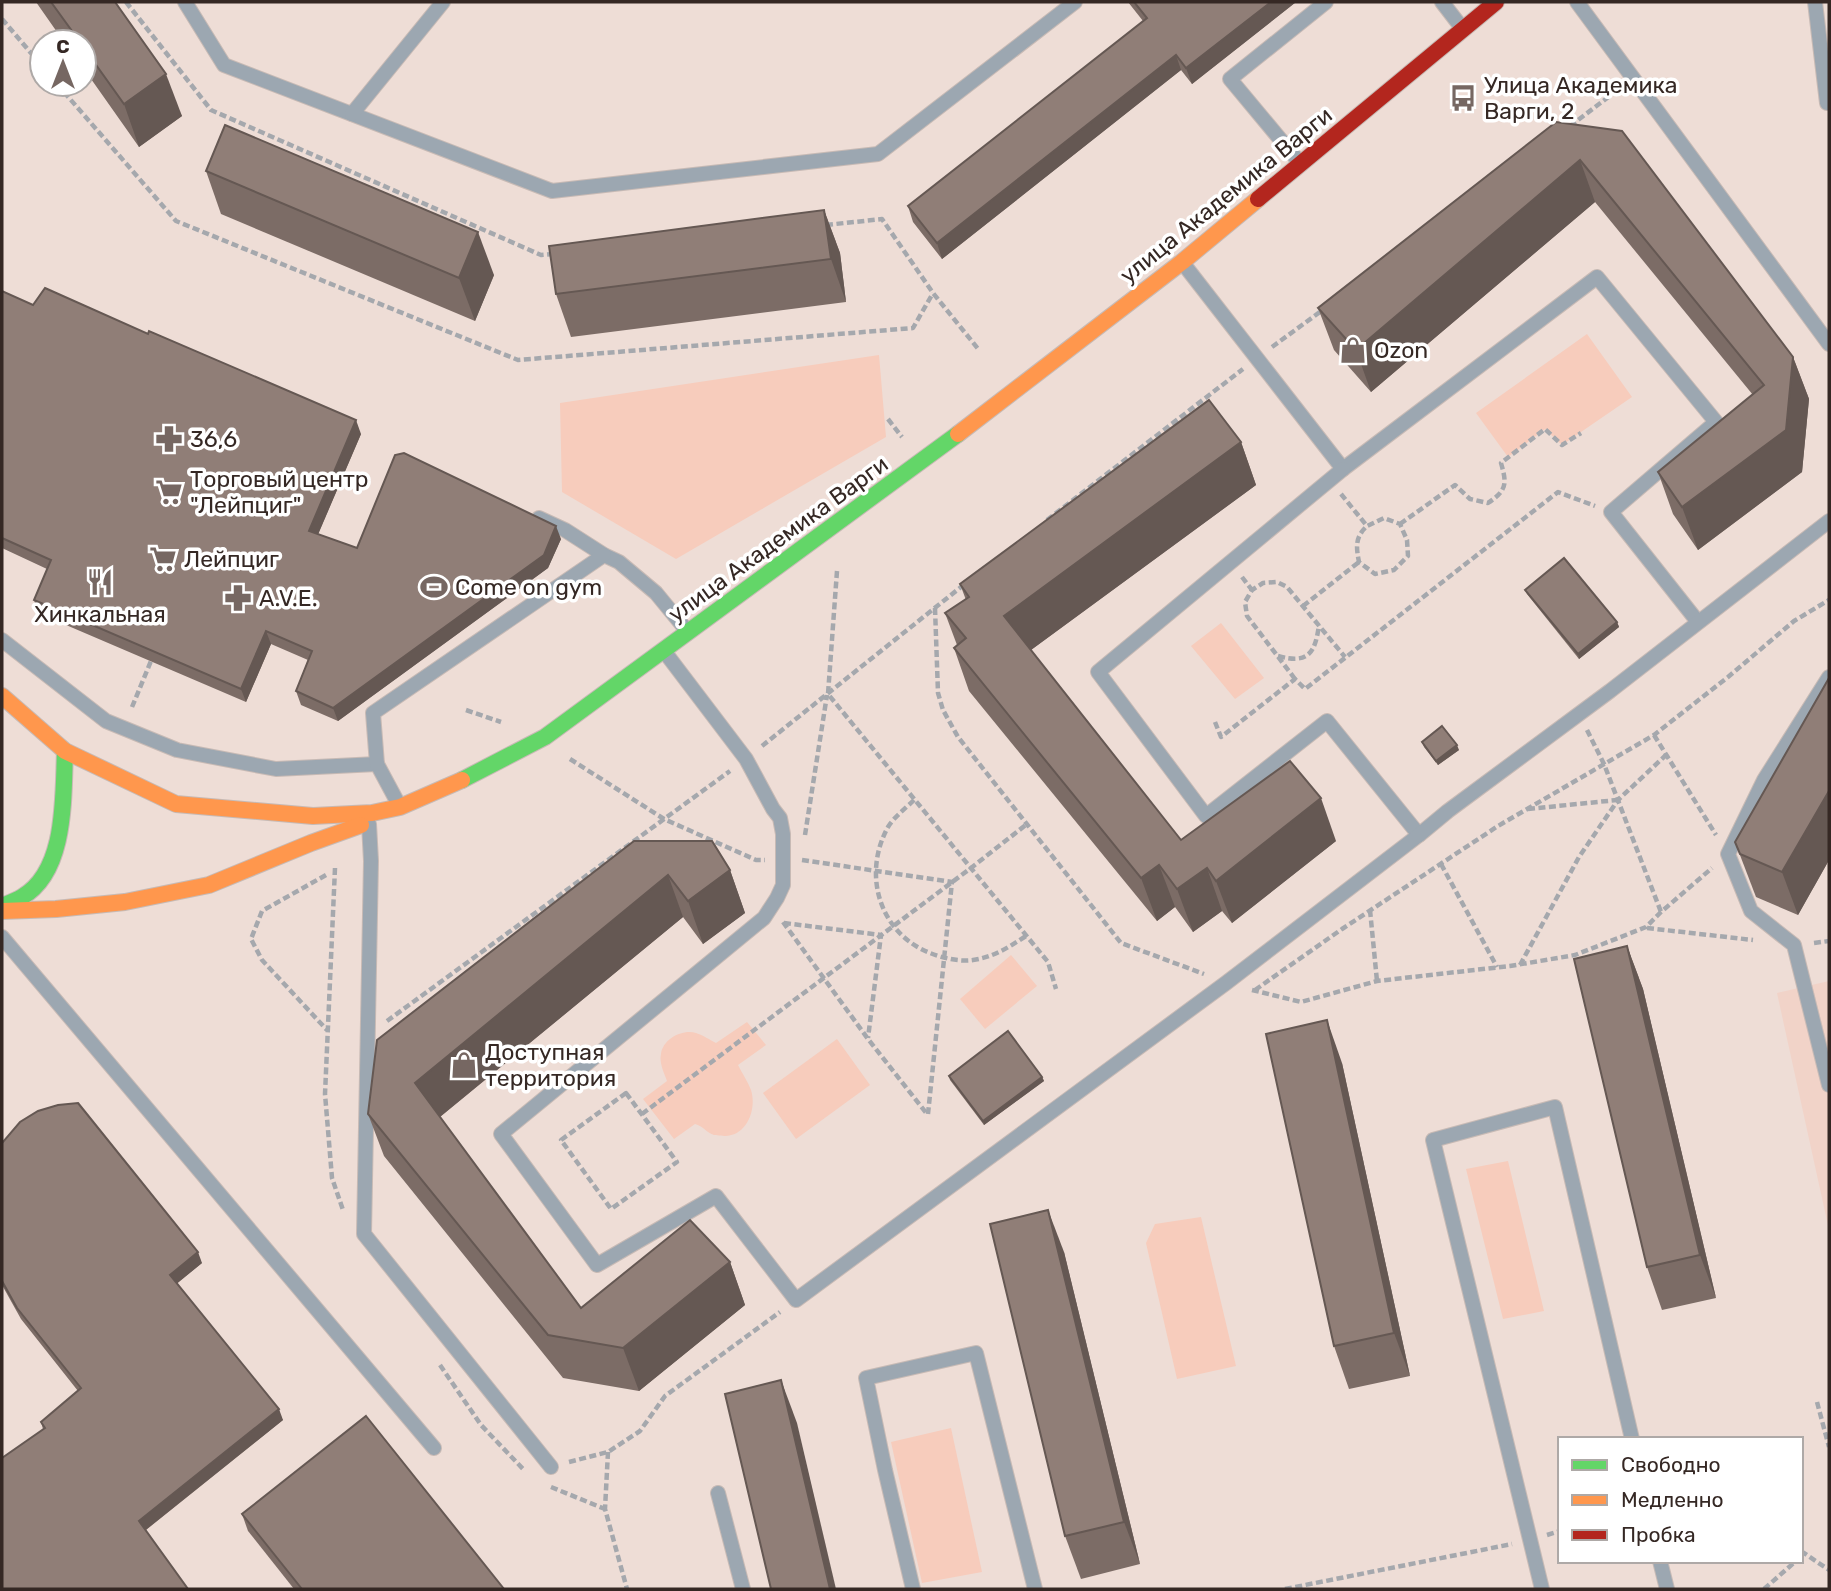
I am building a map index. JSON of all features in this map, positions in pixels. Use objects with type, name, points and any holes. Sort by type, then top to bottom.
[{"type":"street","name":"улица Академика Варги","points":[[2,696],[65,751],[176,804],[313,816],[372,813],[400,807],[475,775],[545,737],[932,454],[1182,262],[1496,2]]},
{"type":"street","points":[[2,908],[38,886],[52,861],[61,827],[65,751]]},
{"type":"street","points":[[2,908],[56,909],[125,902],[209,886],[430,795]]},
{"type":"lane","points":[[186,2],[224,65],[552,191],[878,154],[1075,2]]},
{"type":"lane","points":[[352,114],[443,2]]},
{"type":"lane","points":[[1301,164],[1230,79],[1326,2]]},
{"type":"lane","points":[[1442,2],[1463,29]]},
{"type":"lane","points":[[1577,2],[1829,344]]},
{"type":"lane","points":[[1815,2],[1829,103]]},
{"type":"lane","points":[[1182,262],[1343,469]]},
{"type":"lane","points":[[1419,835],[1327,720],[1206,816],[1098,672],[1329,480],[1597,277],[1716,422],[1611,512],[1698,622]]},
{"type":"lane","points":[[528,513],[565,530],[619,562],[656,593],[689,633]]},
{"type":"lane","points":[[664,651],[746,759],[780,818],[783,834],[783,885],[764,918],[500,1135],[597,1265],[716,1196],[796,1300],[1226,983],[1829,521]]},
{"type":"lane","points":[[400,807],[377,764],[373,713],[604,555]]},
{"type":"lane","points":[[2,640],[106,721],[177,750],[276,769],[377,764]]},
{"type":"lane","points":[[1829,677],[1763,780],[1728,854],[1751,911],[1794,945],[1829,1085]]},
{"type":"lane","points":[[369,822],[371,861],[364,1234],[551,1467]]},
{"type":"lane","points":[[2,937],[434,1448]]},
{"type":"lane","points":[[1542,1589],[1433,1140],[1555,1107],[1632,1437]]},
{"type":"lane","points":[[913,1589],[866,1378],[976,1353],[1035,1589]]},
{"type":"lane","points":[[718,1493],[743,1589]]},
{"type":"lane","points":[[1660,1563],[1667,1589]]},
{"type":"path","points":[[2,19],[28,50]]},
{"type":"path","points":[[1567,128],[1633,78]]},
{"type":"path","points":[[69,98],[176,221],[518,360],[913,328],[933,293]]},
{"type":"path","points":[[1042,524],[1334,301]]},
{"type":"path","points":[[1400,524],[1455,485],[1470,499],[1488,503],[1502,494],[1506,479],[1501,463],[1545,429],[1562,445],[1581,433]]},
{"type":"path","points":[[1329,480],[1367,526]]},
{"type":"path","points":[[1345,657],[1287,587],[1276,582],[1263,583],[1252,590],[1245,602],[1247,616],[1295,679],[1305,688],[1558,492],[1611,512]]},
{"type":"path","points":[[1384,518],[1400,524],[1407,540],[1408,556],[1394,570],[1375,574],[1359,562],[1356,546],[1359,533],[1367,526],[1384,518]]},
{"type":"path","points":[[1303,606],[1359,562]]},
{"type":"path","points":[[801,860],[828,694],[837,571]]},
{"type":"path","points":[[368,1035],[746,759],[967,582]]},
{"type":"path","points":[[1255,990],[1441,863],[1525,810],[1654,735],[1794,621],[1829,600]]},
{"type":"path","points":[[934,607],[938,693],[943,710],[958,737],[1121,943],[1226,983],[1301,1002],[1377,981],[1520,965],[1575,955],[1646,928],[1728,854],[1654,735]]},
{"type":"path","points":[[1277,656],[1294,660],[1306,656],[1316,646],[1319,625]]},
{"type":"path","points":[[132,707],[150,661]]},
{"type":"path","points":[[1215,722],[1221,737],[1295,679]]},
{"type":"path","points":[[828,694],[1048,962],[1055,989]]},
{"type":"path","points":[[466,710],[505,724]]},
{"type":"path","points":[[1578,714],[1604,764],[1661,912]]},
{"type":"path","points":[[545,737],[572,761],[664,819],[756,860],[801,860],[952,882]]},
{"type":"path","points":[[1520,965],[1579,857],[1618,800],[1665,755]]},
{"type":"path","points":[[914,800],[889,825],[878,851],[875,879],[881,906],[893,926],[917,948],[944,959],[971,960],[998,954],[1026,936]]},
{"type":"path","points":[[1525,810],[1618,800]]},
{"type":"path","points":[[642,1114],[1027,824]]},
{"type":"path","points":[[1441,863],[1497,968]]},
{"type":"path","points":[[328,1030],[262,960],[251,939],[262,911],[335,867],[328,1030],[325,1094],[332,1178],[344,1215]]},
{"type":"path","points":[[772,906],[868,1039],[928,1114],[952,882]]},
{"type":"path","points":[[1370,910],[1377,981]]},
{"type":"path","points":[[784,923],[881,935]]},
{"type":"path","points":[[1646,928],[1754,940]]},
{"type":"path","points":[[868,1039],[881,935]]},
{"type":"path","points":[[1794,945],[1829,941]]},
{"type":"path","points":[[626,1093],[642,1114],[677,1162],[611,1209],[561,1140],[626,1093]]},
{"type":"path","points":[[551,1467],[608,1452],[640,1432],[665,1396],[796,1300]]},
{"type":"path","points":[[436,1360],[481,1425],[525,1471]]},
{"type":"path","points":[[1817,1402],[1829,1447]]},
{"type":"path","points":[[608,1452],[605,1509],[627,1589]]},
{"type":"path","points":[[545,1485],[605,1509]]},
{"type":"path","points":[[1285,1589],[1530,1540],[1558,1532]]},
{"type":"path","points":[[1803,1555],[1829,1570]]},
{"type":"path","points":[[1764,1589],[1794,1563]]},
{"type":"shaded area","points":[[1587,334],[1632,397],[1562,445],[1545,429],[1508,457],[1476,413]]},
{"type":"shaded area","points":[[879,355],[886,437],[676,559],[562,492],[560,403]]},
{"type":"shaded area","points":[[1221,623],[1264,678],[1235,699],[1191,646]]},
{"type":"shaded area","points":[[1011,955],[1037,986],[985,1029],[960,999]]},
{"type":"shaded area","points":[[1829,981],[1829,1230],[1777,993]]},
{"type":"shaded area","points":[[747,1022],[766,1045],[738,1065],[753,1097],[748,1120],[733,1135],[714,1135],[695,1124],[674,1139],[643,1099],[667,1081],[661,1061],[665,1044],[674,1036],[685,1032],[696,1033],[716,1043]]},
{"type":"shaded area","points":[[837,1039],[870,1085],[796,1139],[763,1093]]},
{"type":"shaded area","points":[[1508,1161],[1544,1311],[1503,1319],[1466,1169]]},
{"type":"shaded area","points":[[1201,1217],[1236,1366],[1177,1379],[1146,1243],[1155,1224]]},
{"type":"shaded area","points":[[951,1428],[982,1572],[922,1583],[891,1442]]},
{"type":"building","points":[[51,2],[115,2],[166,74],[124,104],[98,68],[98,28],[70,28]]},
{"type":"building","points":[[1134,2],[1271,2],[1186,68],[1176,55],[937,243],[908,206],[1147,18]]},
{"type":"building","points":[[1556,122],[1622,131],[1793,357],[1786,430],[1682,507],[1658,472],[1764,385],[1580,160],[1356,350],[1318,308]]},
{"type":"building","points":[[225,125],[478,232],[459,278],[206,171]]},
{"type":"building","points":[[824,210],[831,259],[556,294],[549,246]]},
{"type":"building","name":"Торговый центр \"Лейпциг\"","points":[[45,288],[148,334],[149,331],[356,420],[309,531],[357,548],[395,455],[404,453],[556,526],[544,555],[333,708],[296,691],[312,651],[266,631],[241,689],[34,600],[51,560],[2,538],[2,291],[33,305]]},
{"type":"building","points":[[1209,400],[1241,442],[1004,616],[1181,840],[1290,761],[1321,798],[1216,881],[1207,868],[1177,889],[1159,865],[1141,878],[954,648],[966,638],[945,613],[969,597],[960,584]]},
{"type":"building","points":[[1564,558],[1617,622],[1578,654],[1525,590]]},
{"type":"building","points":[[1829,678],[1829,791],[1782,872],[1740,854],[1735,842]]},
{"type":"building","points":[[1442,726],[1457,745],[1436,761],[1422,742]]},
{"type":"building","points":[[634,841],[712,841],[730,870],[688,901],[668,875],[415,1083],[581,1308],[690,1220],[730,1262],[623,1348],[548,1335],[368,1114],[377,1040]]},
{"type":"building","points":[[1627,946],[1700,1255],[1647,1267],[1574,959]]},
{"type":"building","points":[[1327,1020],[1394,1333],[1334,1346],[1266,1034]]},
{"type":"building","points":[[1008,1031],[1042,1077],[983,1121],[949,1076]]},
{"type":"building","points":[[78,1103],[198,1252],[170,1275],[279,1409],[139,1521],[188,1589],[2,1589],[2,1458],[45,1428],[41,1422],[81,1388],[17,1308],[2,1281],[2,1143],[20,1122],[38,1111]]},
{"type":"building","points":[[1048,1210],[1124,1522],[1065,1536],[990,1224]]},
{"type":"building","points":[[781,1380],[830,1589],[771,1589],[725,1394]]},
{"type":"building","points":[[366,1416],[504,1589],[302,1589],[242,1514]]},
{"type":"traffic: fast","points":[[462,780],[545,737],[958,434]]},
{"type":"traffic: fast","points":[[2,906],[22,897],[37,885],[55,851],[60,831],[65,751]]},
{"type":"traffic: slow","points":[[958,434],[1182,262],[1258,199]]},
{"type":"traffic: slow","points":[[2,696],[65,751],[176,804],[313,816],[372,813],[400,807],[462,780]]},
{"type":"traffic: slow","points":[[2,911],[125,902],[209,885],[361,825]]},
{"type":"traffic: jam","points":[[1258,199],[1496,2]]},
{"type":"place","name":"Улица Академика Варги, 2","points":[[1463,98]]},
{"type":"place","name":"Ozon","points":[[1353,350]]},
{"type":"place","name":"36,6","points":[[169,439]]},
{"type":"place","name":"Торговый центр \"Лейпциг\"","points":[[169,492]]},
{"type":"place","name":"Лейпциг","points":[[163,559]]},
{"type":"place","name":"Хинкальная","points":[[100,582]]},
{"type":"place","name":"Come on gym","points":[[434,587]]},
{"type":"place","name":"A.V.E.","points":[[238,598]]},
{"type":"place","name":"Доступная территория","points":[[464,1065]]}]
